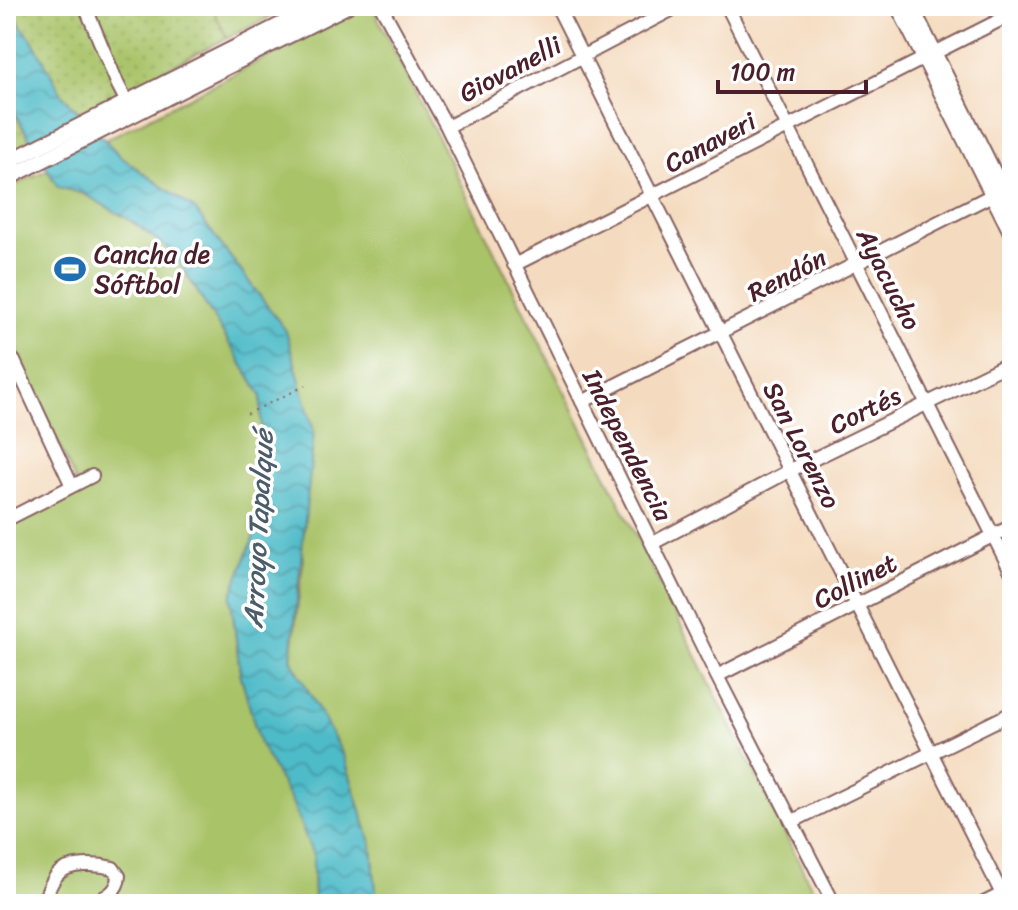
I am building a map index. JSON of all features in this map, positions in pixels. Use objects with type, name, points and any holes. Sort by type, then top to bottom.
[{"type":"main road","points":[[6,174],[318,6]]},
{"type":"main road","points":[[123,111],[347,6]]},
{"type":"main road","points":[[898,6],[930,56],[1012,209]]},
{"type":"main road","points":[[911,6],[930,56]]},
{"type":"main road","points":[[1002,190],[1012,234]]},
{"type":"street","points":[[85,6],[123,111]]},
{"type":"street","name":"Independencia","points":[[381,6],[447,127],[717,676],[834,904]]},
{"type":"street","name":"San Lorenzo","points":[[557,6],[791,470],[930,755],[1007,896]]},
{"type":"street","name":"Giovanelli","points":[[447,127],[679,6]]},
{"type":"street","name":"Ayacucho","points":[[727,6],[1012,573]]},
{"type":"street","name":"Canaveri","points":[[514,265],[1012,14]]},
{"type":"street","name":"Rendón","points":[[582,402],[1002,190]]},
{"type":"street","points":[[6,355],[14,361],[72,486]]},
{"type":"street","name":"Cortés","points":[[653,543],[791,470],[1012,362]]},
{"type":"street","points":[[6,520],[92,476]]},
{"type":"street","name":"Collinet","points":[[717,676],[1012,526]]},
{"type":"street","points":[[793,821],[1012,713]]},
{"type":"street","points":[[42,904],[58,874],[64,870],[101,865],[113,868],[119,876],[119,885],[109,896],[90,904]]},
{"type":"street","points":[[982,904],[1007,896]]},
{"type":"path","points":[[247,414],[309,384]]},
{"type":"green space","points":[[6,6],[211,6],[227,38],[80,113],[63,96],[31,38]]},
{"type":"green space","points":[[211,6],[292,6],[227,38]]},
{"type":"green space","points":[[372,6],[820,904],[377,904],[372,846],[344,757],[291,659],[303,564],[290,349],[286,331],[195,210],[121,157],[105,140]]},
{"type":"green space","points":[[6,98],[31,142],[6,155]]},
{"type":"green space","points":[[47,170],[58,187],[84,194],[130,220],[173,252],[261,395],[261,517],[231,598],[240,672],[260,744],[292,802],[313,855],[314,904],[6,904],[6,527],[79,489],[14,342],[6,346],[6,189]]},
{"type":"water","name":"Arroyo Tapalqué","points":[[6,9],[31,38],[63,96],[121,157],[195,210],[286,331],[314,432],[291,659],[344,757],[372,846],[377,904],[314,904],[313,855],[292,802],[260,744],[240,672],[231,597],[261,517],[261,395],[173,252],[130,220],[84,194],[58,187],[6,98]]},
{"type":"place","name":"Cancha de Sóftbol","points":[[70,269]]}]
